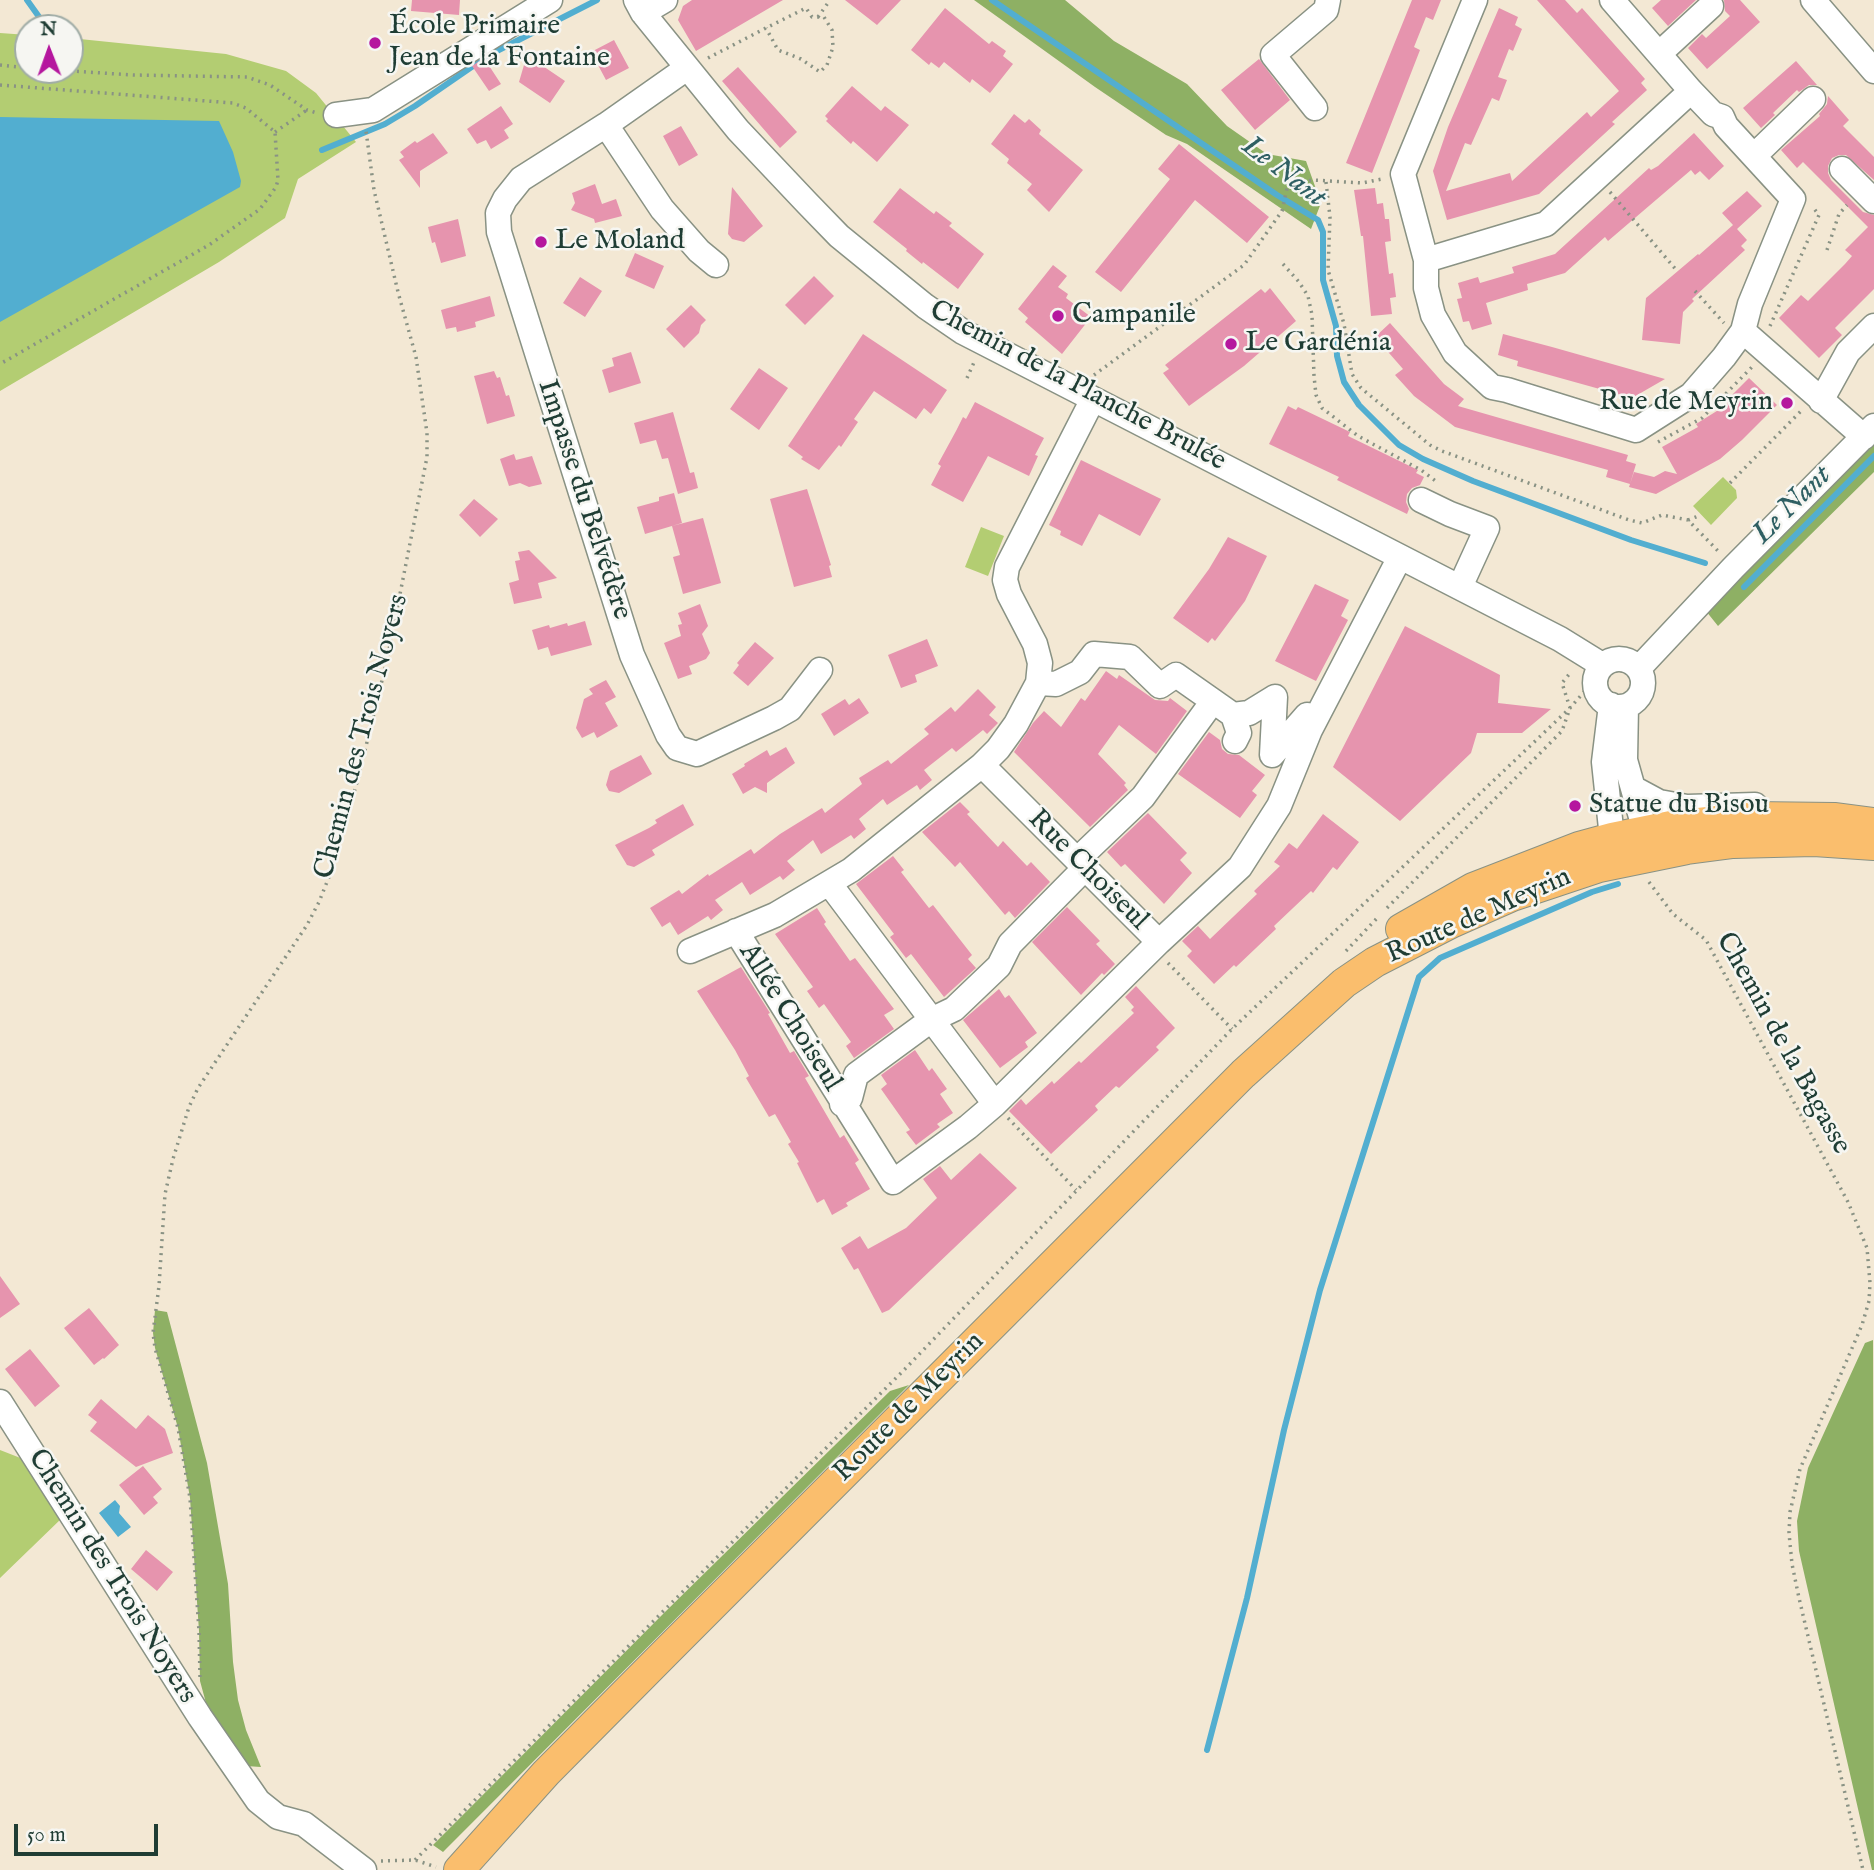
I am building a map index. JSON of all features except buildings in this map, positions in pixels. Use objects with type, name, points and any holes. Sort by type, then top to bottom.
[{"type":"main road","name":"Route de Meyrin","points":[[1375,962],[1399,930],[1473,888],[1578,847],[1698,822],[1755,817],[1834,818],[1874,823]]},
{"type":"main road","name":"Route de Meyrin","points":[[448,1869],[1243,1074],[1334,991],[1375,962],[1453,922],[1512,896],[1581,872],[1687,849],[1733,843],[1814,841],[1874,845]]},
{"type":"street","points":[[336,115],[373,110],[550,0]]},
{"type":"street","points":[[640,7],[665,0]]},
{"type":"street","points":[[1315,108],[1273,55],[1326,10],[1328,0]]},
{"type":"street","points":[[1475,0],[1403,174],[1426,260],[1426,288],[1433,315],[1443,335],[1470,369],[1492,387],[1636,430],[1691,395],[1724,357],[1738,323],[1750,304],[1793,199],[1727,126],[1722,117],[1713,114],[1612,0]]},
{"type":"street","points":[[1813,0],[1874,71]]},
{"type":"street","points":[[1660,53],[1711,6]]},
{"type":"street","name":"Chemin de la Planche Brulée","points":[[640,7],[738,130],[807,203],[888,278],[963,332],[1560,639],[1594,667]]},
{"type":"street","name":"Impasse du Belvédère","points":[[687,68],[522,179],[505,199],[498,213],[499,232],[632,654],[668,735],[677,748],[697,754],[790,709],[820,670]]},
{"type":"street","points":[[1426,260],[1546,224],[1691,90]]},
{"type":"street","points":[[1754,156],[1813,99]]},
{"type":"street","points":[[606,125],[662,209],[699,251],[716,265]]},
{"type":"street","points":[[1842,169],[1874,201]]},
{"type":"street","points":[[1639,668],[1733,568],[1869,431],[1818,399],[1767,341],[1738,323]]},
{"type":"street","points":[[1818,399],[1848,352],[1874,326]]},
{"type":"street","points":[[1047,684],[1035,644],[1009,594],[1005,580],[1007,567],[1086,395]]},
{"type":"street","points":[[1430,492],[1450,514],[1488,528],[1460,587]]},
{"type":"street","name":"Rue Choiseul","points":[[982,765],[1081,864],[1156,946],[1240,867],[1279,806],[1316,719],[1401,556]]},
{"type":"street","points":[[690,951],[775,915],[851,870],[982,765],[998,749],[1047,684],[1079,658],[1119,644],[1123,661],[1176,675],[1231,721],[1275,697],[1272,755],[1307,715],[1316,719]]},
{"type":"street","points":[[1617,658],[1625,659],[1639,668],[1643,675],[1642,691],[1633,703],[1618,706],[1599,696],[1594,667],[1617,658]]},
{"type":"street","points":[[1618,706],[1625,760],[1645,831],[1635,859],[1612,838],[1604,762],[1618,706]]},
{"type":"street","name":"Allée Choiseul","points":[[842,1104],[850,1098],[856,1075],[931,1020],[954,1009],[999,966],[1010,944],[1143,797],[1231,721]]},
{"type":"street","points":[[1633,788],[1659,802],[1687,807],[1738,805],[1809,808],[1834,818]]},
{"type":"street","points":[[829,883],[995,1104]]},
{"type":"street","name":"Allée Choiseul","points":[[736,931],[893,1182],[995,1104],[1156,946]]},
{"type":"street","name":"Chemin des Trois Noyers","points":[[0,1402],[200,1717],[258,1801],[278,1817],[304,1824],[372,1866]]},
{"type":"path","points":[[818,17],[830,0]]},
{"type":"path","points":[[687,68],[766,28],[806,8],[812,17],[824,17],[832,30],[833,47],[827,65],[820,72],[802,59],[779,50],[766,28]]},
{"type":"path","points":[[84,72],[247,77],[270,85],[307,110],[326,116],[336,115]]},
{"type":"path","points":[[0,85],[233,103],[246,108],[275,132],[278,180],[260,209],[209,245],[0,363]]},
{"type":"path","points":[[275,132],[307,110]]},
{"type":"path","name":"Chemin des Trois Noyers","points":[[200,1681],[190,1498],[178,1429],[155,1348],[153,1323],[159,1286],[165,1194],[173,1158],[198,1088],[307,925],[329,877],[358,779],[387,660],[423,481],[427,433],[416,357],[374,190],[368,139]]},
{"type":"path","points":[[1086,395],[1094,375],[1244,265],[1285,205],[1288,184],[1313,180],[1362,183],[1403,174]]},
{"type":"path","points":[[1325,181],[1330,218],[1328,270],[1344,324],[1352,374],[1362,388],[1430,445],[1442,451],[1629,520],[1642,523],[1662,515],[1688,520],[1701,515]]},
{"type":"path","points":[[1604,185],[1678,272]]},
{"type":"path","points":[[1648,440],[1660,443],[1702,418],[1767,341],[1819,215],[1809,203]]},
{"type":"path","points":[[1827,250],[1839,214],[1846,206]]},
{"type":"path","points":[[1283,264],[1308,296],[1312,315],[1316,395],[1322,408],[1358,436],[1421,470],[1430,492]]},
{"type":"path","points":[[1695,291],[1727,327],[1738,323]]},
{"type":"path","points":[[1730,483],[1818,399]]},
{"type":"path","points":[[1688,520],[1733,568]]},
{"type":"path","points":[[1570,708],[1562,683],[1594,667]]},
{"type":"path","points":[[1342,954],[1562,732],[1570,708],[1594,667]]},
{"type":"path","points":[[415,1860],[905,1370],[1232,1029],[1570,708]]},
{"type":"path","name":"Chemin de la Bagasse","points":[[1635,859],[1673,914],[1706,940],[1848,1202],[1867,1248],[1869,1301],[1862,1325],[1800,1469],[1790,1512],[1789,1532],[1799,1598],[1863,1870]]},
{"type":"path","points":[[1156,946],[1232,1029]]},
{"type":"path","points":[[995,1104],[1076,1190]]},
{"type":"path","points":[[372,1866],[415,1860],[448,1869]]},
{"type":"green space","points":[[974,0],[1065,0],[1114,41],[1187,84],[1227,126],[1267,154],[1306,161],[1321,203],[1311,229],[1187,144],[1166,135],[1095,87]]},
{"type":"green space","points":[[0,33],[14,34],[14,84],[84,84],[84,39],[226,54],[286,71],[316,93],[356,142],[298,179],[285,218],[219,262],[0,391]]},
{"type":"green space","points":[[1874,437],[1874,472],[1718,626],[1706,611]]},
{"type":"green space","points":[[1723,477],[1736,490],[1737,498],[1711,525],[1693,506]]},
{"type":"green space","points":[[981,527],[1004,536],[988,576],[965,567]]},
{"type":"green space","points":[[155,1310],[167,1312],[207,1463],[228,1584],[238,1700],[246,1730],[261,1767],[246,1766],[209,1714],[200,1681],[190,1498],[178,1428],[155,1348]]},
{"type":"green space","points":[[1873,1340],[1872,1870],[1799,1551],[1797,1521],[1808,1468],[1865,1343]]},
{"type":"green space","points":[[909,1385],[443,1852],[433,1845],[890,1391]]},
{"type":"green space","points":[[0,1450],[23,1459],[62,1518],[0,1578]]},
{"type":"water","points":[[0,117],[219,121],[233,152],[241,181],[240,187],[0,322]]},
{"type":"water","points":[[115,1500],[120,1506],[119,1513],[131,1527],[118,1537],[99,1513]]},
{"type":"waterway","points":[[27,0],[37,14]]},
{"type":"waterway","name":"Le Nant","points":[[322,150],[385,124],[489,55],[597,0]]},
{"type":"waterway","name":"Le Nant","points":[[992,0],[1277,195],[1318,220],[1323,232],[1323,280],[1336,326],[1337,356],[1344,382],[1359,405],[1399,445],[1473,481],[1631,540],[1705,563]]},
{"type":"waterway","name":"Le Nant","points":[[1744,587],[1874,456]]},
{"type":"waterway","points":[[1207,1750],[1247,1598],[1284,1430],[1320,1290],[1419,977],[1440,958],[1592,892],[1618,884]]},
{"type":"place","name":"École Primaire Jean de la Fontaine","points":[[375,43]]},
{"type":"place","name":"Le Moland","points":[[541,242]]},
{"type":"place","name":"Campanile","points":[[1058,316]]},
{"type":"place","name":"Le Gardénia","points":[[1231,344]]},
{"type":"place","name":"Rue de Meyrin","points":[[1787,403]]},
{"type":"place","name":"Statue du Bisou","points":[[1575,806]]}]
